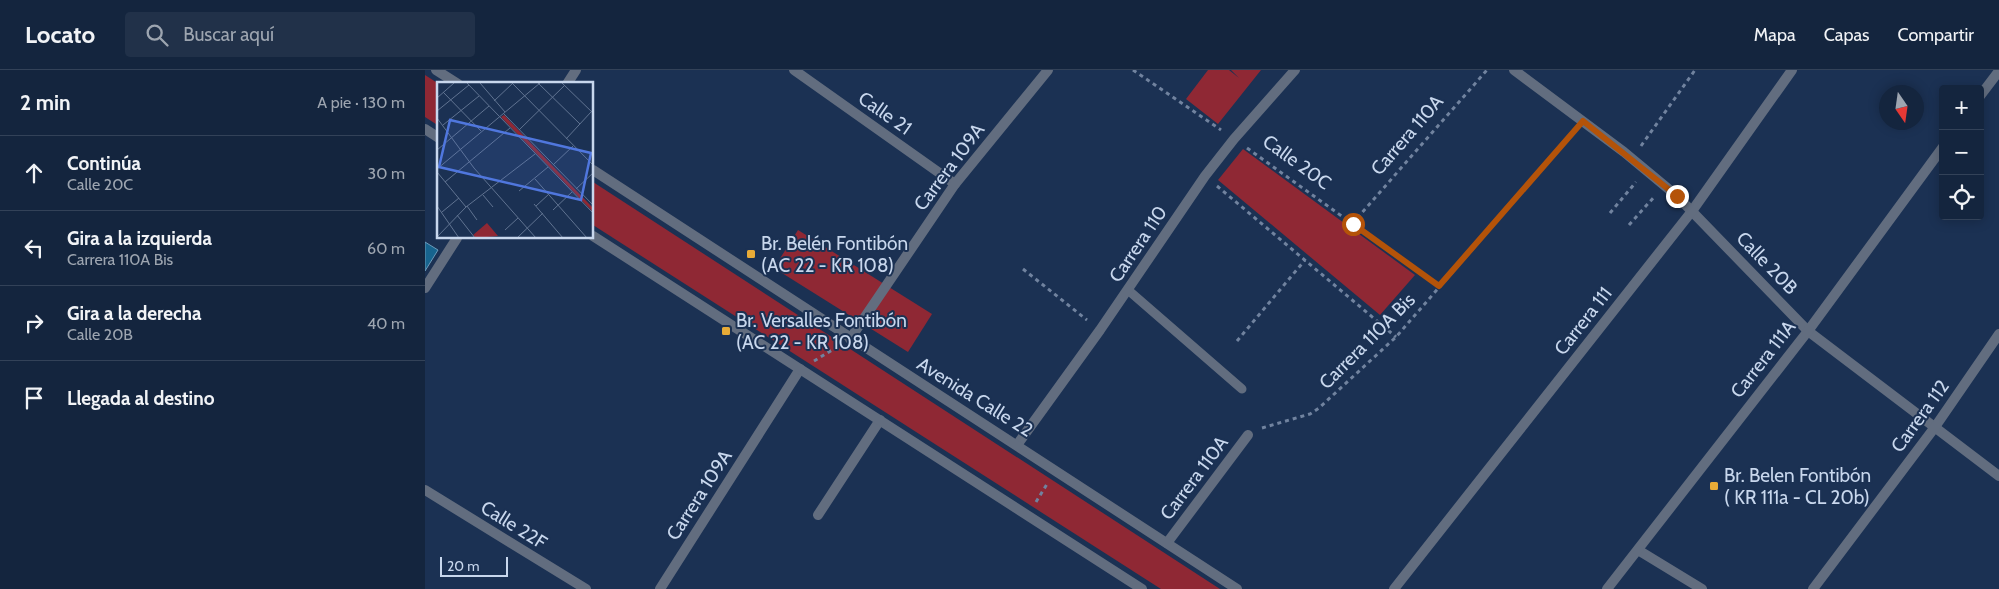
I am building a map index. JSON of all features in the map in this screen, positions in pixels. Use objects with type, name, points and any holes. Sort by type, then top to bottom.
[{"type":"street","points":[[436,70],[455,82]]},
{"type":"street","points":[[568,82],[576,70]]},
{"type":"street","name":"Calle 21","points":[[794,70],[955,184]]},
{"type":"street","name":"Carrera 109A","points":[[850,339],[955,184],[1048,70]]},
{"type":"street","name":"Carrera 110","points":[[1017,445],[1128,290],[1205,176],[1234,139],[1295,70]]},
{"type":"street","name":"Calle 20B","points":[[1514,70],[1665,185],[1808,330],[1999,476]]},
{"type":"street","name":"Carrera 111","points":[[1394,589],[1692,211],[1792,70]]},
{"type":"street","points":[[1984,91],[1999,71]]},
{"type":"street","points":[[425,129],[437,137]]},
{"type":"street","name":"Carrera 111A","points":[[1607,589],[1808,330],[1939,152]]},
{"type":"street","name":"Avenida Calle 22","points":[[594,171],[1237,589]]},
{"type":"street","points":[[594,237],[1142,589]]},
{"type":"street","points":[[425,288],[456,239]]},
{"type":"street","name":"Carrera 112","points":[[1813,589],[1935,428],[1999,334]]},
{"type":"street","name":"Carrera 109A","points":[[660,589],[800,369]]},
{"type":"street","points":[[819,515],[880,420]]},
{"type":"street","name":"Carrera 110A","points":[[1167,542],[1248,435]]},
{"type":"street","name":"Calle 22F","points":[[425,490],[586,589]]},
{"type":"street","points":[[1638,550],[1702,589]]},
{"type":"lane","points":[[1128,290],[1242,389]]},
{"type":"path","name":"Calle 20C","points":[[1133,70],[1234,139],[1439,286]]},
{"type":"path","name":"Carrera 110A","points":[[1353,224],[1487,70]]},
{"type":"path","points":[[1633,159],[1695,70]]},
{"type":"path","name":"Carrera 110A Bis","points":[[1248,435],[1255,430],[1311,414],[1396,337],[1583,121]]},
{"type":"path","points":[[1610,213],[1646,170]]},
{"type":"path","points":[[1205,176],[1396,337]]},
{"type":"path","points":[[1629,225],[1665,185]]},
{"type":"path","points":[[1237,341],[1305,260]]},
{"type":"path","points":[[1023,269],[1100,330]]},
{"type":"path","points":[[800,369],[850,339]]},
{"type":"path","points":[[1028,515],[1056,470]]},
{"type":"shaded area","points":[[1208,70],[1229,70],[1239,78],[1231,70],[1261,70],[1218,124],[1186,99]]},
{"type":"shaded area","points":[[425,75],[437,83],[437,125],[425,117]]},
{"type":"shaded area","points":[[1243,149],[1415,275],[1380,315],[1218,180]]},
{"type":"shaded area","points":[[594,183],[1220,589],[1161,589],[594,226]]},
{"type":"shaded area","points":[[798,230],[932,314],[908,352],[774,268]]},
{"type":"building","points":[[425,242],[438,250],[425,271]]},
{"type":"place","name":"Br. Belén Fontibón (AC 22 - KR 108)","points":[[751,254]]},
{"type":"place","name":"Br. Versalles Fontibón (AC 22 - KR 108)","points":[[726,331]]},
{"type":"place","name":"Br. Belen Fontibón ( KR 111a - CL 20b)","points":[[1714,486]]},
{"type":"route","points":[[1353,224],[1439,286],[1583,121],[1677,196]]}]
